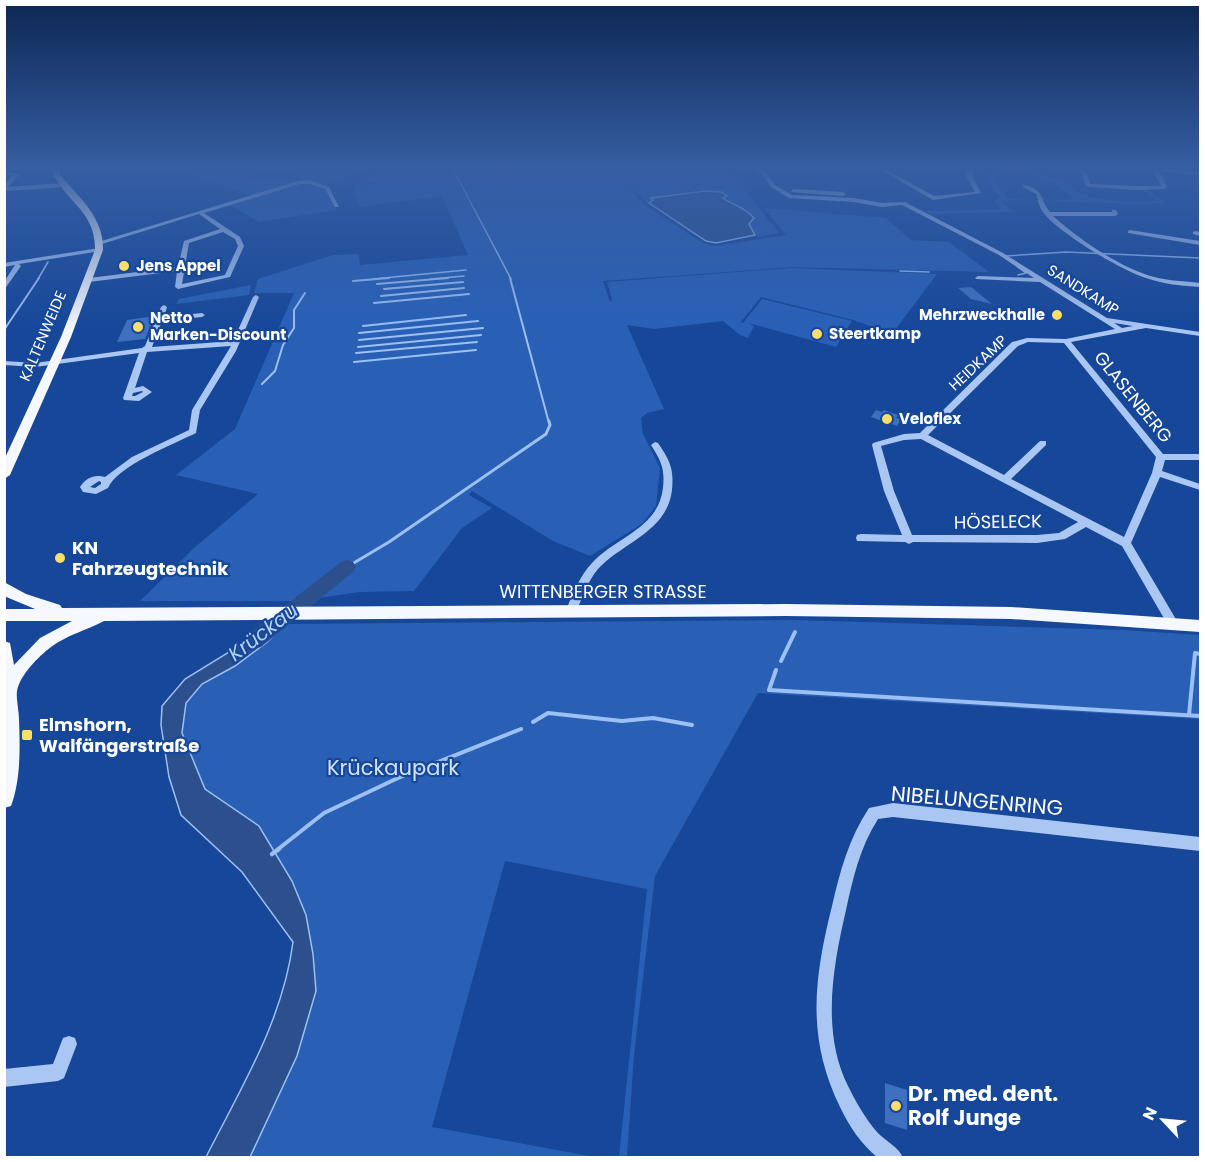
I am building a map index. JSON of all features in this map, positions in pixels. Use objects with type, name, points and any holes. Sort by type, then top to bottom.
[{"type":"main road","points":[[94,221],[99,231],[99,247]]},
{"type":"main road","name":"KALTENWEIDE","points":[[4,475],[88,280],[99,247]]},
{"type":"main road","points":[[4,588],[21,598],[73,614]]},
{"type":"main road","name":"WITTENBERGER STRASSE","points":[[4,615],[786,610],[999,613],[1200,626]]},
{"type":"main road","points":[[10,688],[26,659],[44,643],[61,632],[106,614]]},
{"type":"main road","points":[[4,648],[10,688],[12,741],[4,798]]},
{"type":"street","points":[[4,265],[99,247],[176,221]]},
{"type":"street","points":[[212,221],[238,238],[241,246],[228,276],[178,287],[186,242],[224,230]]},
{"type":"street","name":"SANDKAMP","points":[[938,221],[1001,254],[1122,331]]},
{"type":"street","points":[[1057,221],[1071,233],[1143,276],[1200,285]]},
{"type":"street","points":[[1130,232],[1200,243]]},
{"type":"street","points":[[4,288],[18,266]]},
{"type":"street","points":[[88,280],[181,269]]},
{"type":"street","points":[[978,278],[1042,280]]},
{"type":"street","points":[[106,480],[135,459],[193,431],[196,410],[232,351],[256,297]]},
{"type":"street","points":[[131,391],[144,350],[148,347],[164,307]]},
{"type":"street","points":[[160,319],[202,315]]},
{"type":"street","points":[[1105,320],[1200,334]]},
{"type":"street","name":"HEIDKAMP","points":[[922,436],[1015,345],[1027,340],[1066,341],[1144,326]]},
{"type":"street","name":"GLASENBERG","points":[[1066,341],[1161,457],[1126,543]]},
{"type":"street","points":[[4,363],[20,366],[144,350],[235,343]]},
{"type":"street","points":[[909,540],[889,492],[876,445],[904,437],[922,436],[1126,543],[1173,624]]},
{"type":"street","points":[[1005,480],[1043,443]]},
{"type":"street","points":[[571,611],[582,586],[594,567],[608,554],[648,527],[664,508],[669,498],[668,469],[655,445]]},
{"type":"street","points":[[1161,457],[1200,457]]},
{"type":"street","points":[[1156,473],[1200,487]]},
{"type":"street","name":"HÖSELECK","points":[[861,538],[1037,539],[1061,536],[1085,523]]},
{"type":"street","name":"NIBELUNGENRING","points":[[894,1158],[884,1152],[860,1127],[844,1100],[826,1050],[823,1004],[826,965],[849,868],[861,831],[874,813],[893,810],[1200,844]]},
{"type":"street","points":[[4,1078],[58,1072],[69,1044]]},
{"type":"green space","points":[[453,221],[670,221],[703,243],[714,246],[786,235],[775,221],[890,221],[911,240],[949,242],[989,272],[793,267],[603,281],[610,302],[612,300],[607,282],[792,268],[937,274],[892,334],[853,320],[761,297],[741,322],[743,323],[762,299],[852,321],[836,347],[748,323],[754,326],[748,338],[740,335],[723,321],[654,329],[627,325],[664,409],[647,413],[641,418],[643,434],[660,468],[656,506],[642,524],[590,556],[553,541],[472,491],[469,495],[492,508],[462,528],[414,591],[360,592],[297,601],[140,601],[195,547],[258,494],[176,475],[235,429],[294,293],[254,293],[258,279],[333,255],[359,254],[360,265],[468,255]]},
{"type":"green space","points":[[752,221],[770,221],[779,233],[758,237],[750,225]]},
{"type":"green space","points":[[251,285],[249,295],[176,304],[179,299]]},
{"type":"green space","name":"Krückaupark","points":[[796,620],[1123,630],[1200,635],[1200,719],[758,693],[655,876],[634,1055],[627,1157],[619,1157],[647,889],[505,861],[432,1127],[595,1157],[250,1157],[297,1056],[316,991],[313,954],[306,915],[292,881],[259,826],[205,789],[182,733],[186,703],[202,684],[235,666],[266,643],[286,624]]},
{"type":"water","points":[[676,221],[751,221],[749,224],[755,235],[716,243],[706,241]]},
{"type":"water","points":[[286,624],[266,643],[235,666],[202,684],[186,703],[182,733],[205,789],[259,826],[292,881],[306,915],[313,954],[316,991],[297,1056],[250,1157],[206,1157],[259,1053],[270,1026],[288,971],[293,942],[242,872],[181,815],[169,777],[161,725],[162,706],[185,679],[239,646],[262,626]]},
{"type":"building","points":[[971,287],[992,304],[971,299],[958,288]]},
{"type":"building","name":"Netto Marken-Discount","points":[[155,316],[145,339],[117,342],[127,320]]},
{"type":"building","name":"Veloflex","points":[[876,410],[898,415],[896,418],[901,419],[897,426],[871,417]]},
{"type":"building","name":"Dr. med. dent. Rolf Junge","points":[[885,1083],[907,1090],[907,1130],[885,1123]]},
{"type":"waterway","name":"Krückau","points":[[481,221],[511,279]]},
{"type":"waterway","points":[[1006,256],[1066,252],[1200,258]]},
{"type":"waterway","points":[[1004,257],[1026,273],[1018,275]]},
{"type":"waterway","points":[[38,279],[48,262]]},
{"type":"waterway","points":[[373,279],[466,270]]},
{"type":"waterway","points":[[900,271],[929,272]]},
{"type":"waterway","points":[[431,279],[464,276]]},
{"type":"waterway","points":[[4,330],[39,278]]},
{"type":"waterway","points":[[353,281],[389,278]]},
{"type":"waterway","points":[[377,284],[448,278]]},
{"type":"waterway","name":"Krückau","points":[[510,278],[549,423]]},
{"type":"waterway","points":[[384,289],[463,282]]},
{"type":"waterway","points":[[381,296],[464,288]]},
{"type":"waterway","points":[[262,384],[275,371],[283,345],[294,328],[294,310],[305,293]]},
{"type":"waterway","points":[[374,303],[469,294]]},
{"type":"waterway","points":[[363,326],[466,315]]},
{"type":"waterway","points":[[359,333],[478,321]]},
{"type":"waterway","points":[[359,340],[483,328]]},
{"type":"waterway","points":[[358,347],[481,335]]},
{"type":"waterway","points":[[356,353],[477,342]]},
{"type":"waterway","points":[[354,362],[476,350]]},
{"type":"waterway","name":"Krückau","points":[[347,567],[389,542],[546,434],[550,425],[549,421]]},
{"type":"waterway","name":"Krückau","points":[[254,641],[347,567]]},
{"type":"waterway","points":[[781,661],[795,632]]},
{"type":"waterway","points":[[1189,715],[1195,653],[1200,654]]},
{"type":"waterway","points":[[776,670],[769,690],[1200,716]]},
{"type":"waterway","points":[[533,722],[548,713],[622,721],[653,718],[692,725]]},
{"type":"waterway","points":[[277,850],[324,813],[398,778],[521,729]]},
{"type":"waterway","points":[[272,854],[279,849]]},
{"type":"place","name":"Jens Appel","points":[[124,266]]},
{"type":"place","name":"Mehrzweckhalle","points":[[1057,315]]},
{"type":"place","name":"Netto Marken-Discount","points":[[138,327]]},
{"type":"place","name":"Steertkamp","points":[[817,334]]},
{"type":"place","name":"Veloflex","points":[[887,419]]},
{"type":"place","name":"KN Fahrzeugtechnik","points":[[60,558]]},
{"type":"place","name":"Elmshorn, Walfängerstraße","points":[[27,735]]},
{"type":"place","name":"Dr. med. dent. Rolf Junge","points":[[896,1106]]}]
